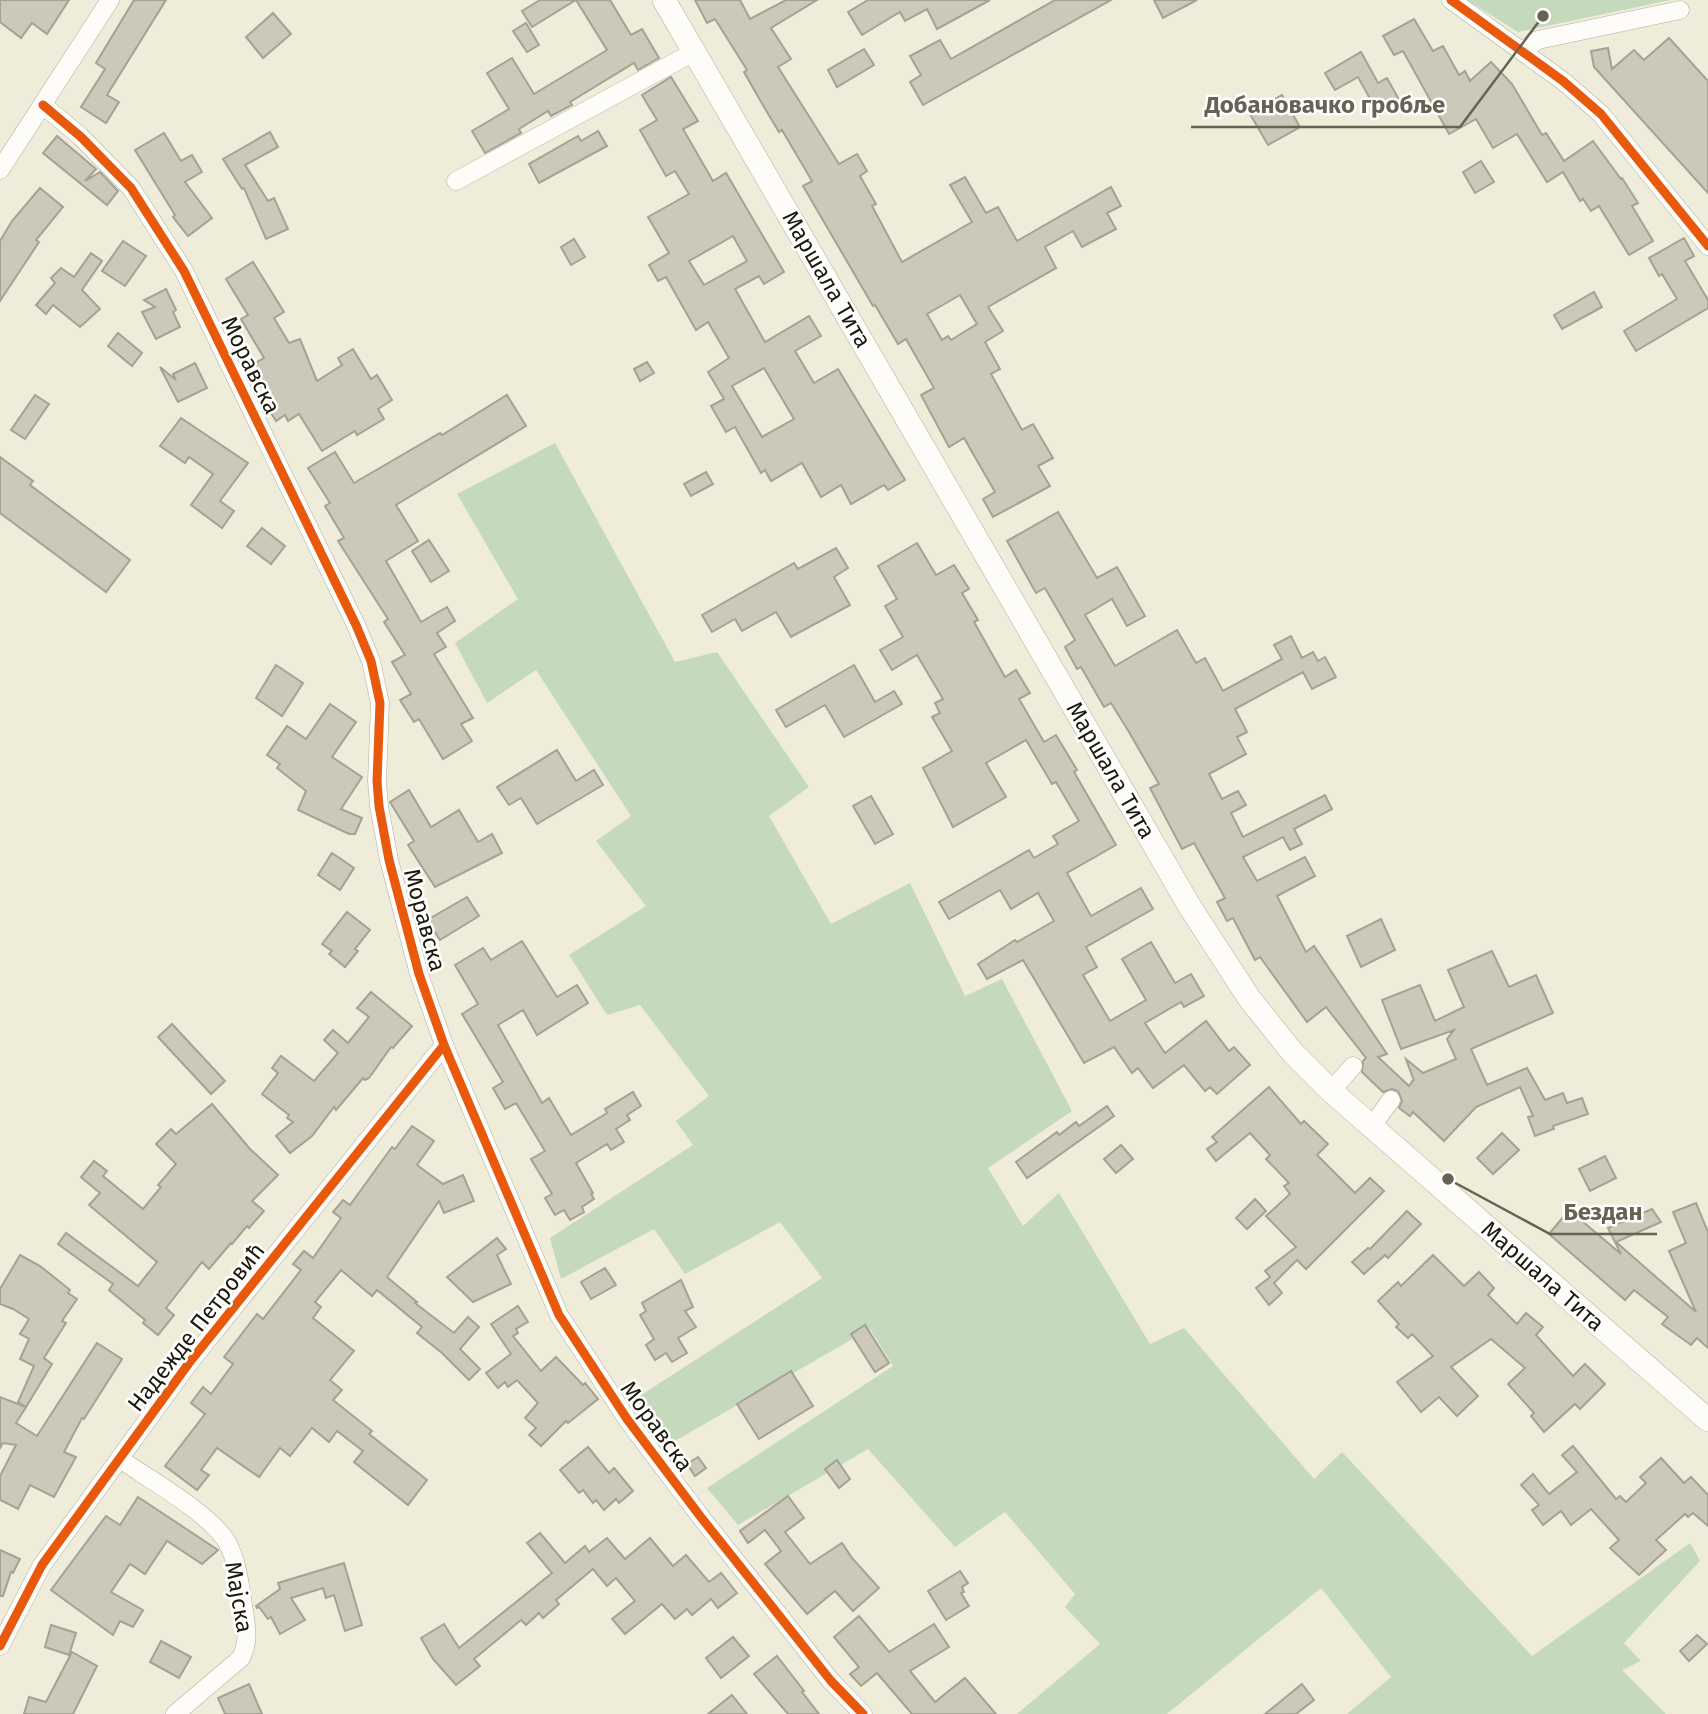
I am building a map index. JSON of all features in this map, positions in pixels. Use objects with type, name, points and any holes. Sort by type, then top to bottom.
[{"type":"main road","name":"Маршала Тита","points":[[664,0],[1190,907],[1249,998],[1293,1053],[1331,1091],[1708,1420]]},
{"type":"street","points":[[0,170],[110,0]]},
{"type":"street","points":[[1451,0],[1563,81],[1601,114],[1708,246]]},
{"type":"street","points":[[1522,51],[1538,40],[1679,9]]},
{"type":"street","points":[[456,181],[694,52]]},
{"type":"street","name":"Моравска","points":[[43,105],[82,137],[131,188],[184,271],[356,625],[371,661],[380,703],[377,780],[379,806],[389,860],[419,974],[444,1045],[559,1315],[627,1419],[700,1516],[831,1681],[863,1714]]},
{"type":"street","name":"Надежде Петровић","points":[[0,1646],[42,1565],[188,1363],[444,1045]]},
{"type":"street","points":[[1331,1091],[1353,1066]]},
{"type":"street","points":[[1371,1126],[1391,1100]]},
{"type":"street","name":"Мајска","points":[[120,1459],[190,1507],[216,1529],[228,1543],[241,1591],[247,1632],[247,1646],[241,1658],[174,1714]]},
{"type":"green space","points":[[1467,0],[1671,0],[1518,32]]},
{"type":"green space","points":[[555,443],[675,662],[717,652],[809,787],[769,816],[831,924],[910,883],[965,996],[1002,979],[1072,1111],[988,1168],[1023,1226],[1059,1193],[1150,1344],[1184,1328],[1314,1479],[1342,1452],[1532,1656],[1690,1543],[1700,1561],[1624,1643],[1641,1661],[1622,1670],[1666,1714],[1347,1714],[1391,1677],[1321,1588],[1167,1714],[1017,1714],[1100,1644],[1065,1607],[1075,1594],[1005,1512],[955,1547],[868,1449],[738,1525],[707,1488],[893,1366],[870,1329],[673,1442],[635,1399],[822,1278],[780,1222],[685,1274],[654,1229],[561,1279],[550,1238],[693,1145],[676,1121],[709,1096],[640,1005],[607,1015],[569,955],[646,906],[596,841],[631,816],[536,670],[487,703],[455,643],[518,599],[457,494]]},
{"type":"building","points":[[0,0],[69,0],[47,34],[32,23],[21,38],[0,22]]},
{"type":"building","points":[[134,0],[166,0],[107,95],[119,102],[106,123],[81,107],[105,69],[96,63]]},
{"type":"building","points":[[540,0],[576,0],[532,27],[522,11]]},
{"type":"building","points":[[576,0],[610,0],[631,35],[642,29],[659,58],[638,70],[634,63],[570,102],[572,105],[551,116],[548,111],[519,129],[521,133],[485,153],[472,131],[509,109],[487,73],[512,58],[534,94],[607,50]]},
{"type":"building","points":[[695,0],[740,0],[750,19],[786,0],[817,0],[771,28],[791,59],[778,67],[839,164],[857,154],[867,171],[860,176],[876,204],[872,206],[902,262],[972,222],[950,185],[965,177],[986,213],[998,207],[1017,241],[1111,187],[1121,206],[1107,213],[1116,229],[1082,247],[1073,231],[1045,247],[1056,268],[988,307],[1003,331],[985,342],[1000,369],[991,374],[1022,430],[1033,424],[1053,458],[1038,466],[1050,486],[993,517],[983,499],[995,492],[964,438],[949,447],[921,395],[934,388],[906,339],[898,344],[875,305],[873,306],[803,186],[812,181],[782,130],[779,132],[764,107],[744,72],[747,70],[715,19],[707,23]],"holes":[[[960,295],[977,324],[951,340],[948,336],[942,340],[927,314]]]},
{"type":"building","points":[[868,0],[990,0],[937,29],[927,9],[905,21],[900,12],[862,35],[848,12]]},
{"type":"building","points":[[1055,0],[1111,0],[923,105],[910,82],[921,75],[910,56],[940,40],[951,59]]},
{"type":"building","points":[[1154,0],[1197,0],[1163,18]]},
{"type":"building","points":[[273,13],[291,34],[263,58],[246,37]]},
{"type":"building","points":[[1414,19],[1433,51],[1443,46],[1459,75],[1465,71],[1470,81],[1491,62],[1512,84],[1542,135],[1546,133],[1564,161],[1593,141],[1638,203],[1632,206],[1653,241],[1629,255],[1599,206],[1591,211],[1583,199],[1580,201],[1563,172],[1547,182],[1517,134],[1493,148],[1476,119],[1449,134],[1403,51],[1394,55],[1383,36]]},
{"type":"building","points":[[526,23],[539,45],[527,52],[513,31]]},
{"type":"building","points":[[1669,38],[1708,81],[1708,193],[1594,67],[1591,51],[1608,48],[1612,69],[1634,50],[1644,60]]},
{"type":"building","points":[[864,49],[874,65],[837,87],[828,70]]},
{"type":"building","points":[[1361,52],[1378,83],[1387,78],[1401,103],[1379,115],[1358,77],[1335,90],[1325,73]]},
{"type":"building","points":[[671,77],[698,121],[683,129],[713,181],[726,173],[784,272],[764,284],[759,276],[735,289],[765,342],[809,316],[821,336],[795,351],[814,383],[838,369],[905,480],[888,490],[884,485],[851,504],[841,485],[821,497],[802,463],[771,481],[765,470],[761,473],[735,427],[726,432],[711,406],[724,399],[708,372],[729,358],[708,322],[696,330],[666,277],[658,281],[649,265],[669,253],[648,217],[689,194],[675,171],[666,176],[640,130],[657,120],[642,95]],"holes":[[[733,236],[747,261],[704,285],[689,261]],[[764,368],[794,419],[762,437],[732,386]]]},
{"type":"building","points":[[1282,95],[1300,127],[1268,145],[1250,114]]},
{"type":"building","points":[[598,131],[607,146],[539,183],[529,164],[578,136],[581,141]]},
{"type":"building","points":[[270,132],[278,147],[245,165],[268,201],[274,198],[288,229],[266,239],[244,188],[242,189],[223,159]]},
{"type":"building","points":[[164,133],[181,161],[192,155],[202,172],[185,182],[212,218],[188,236],[173,217],[175,215],[135,150]]},
{"type":"building","points":[[57,136],[96,169],[85,181],[100,172],[118,191],[107,205],[43,153]]},
{"type":"building","points":[[1481,161],[1494,182],[1475,193],[1463,172]]},
{"type":"building","points":[[40,188],[63,207],[36,240],[39,242],[0,301],[0,241],[12,221]]},
{"type":"building","points":[[1684,238],[1694,256],[1685,261],[1708,300],[1708,308],[1636,351],[1624,331],[1677,299],[1649,258]]},
{"type":"building","points":[[574,239],[585,257],[571,265],[561,247]]},
{"type":"building","points":[[123,241],[146,256],[125,286],[102,271]]},
{"type":"building","points":[[91,253],[102,261],[82,290],[100,309],[80,327],[53,305],[46,314],[36,305],[55,283],[51,278],[61,268],[74,277]]},
{"type":"building","points":[[253,262],[284,312],[274,318],[289,343],[300,339],[317,381],[342,365],[338,358],[353,349],[371,379],[377,375],[392,400],[378,409],[384,419],[357,435],[355,431],[322,451],[299,414],[288,421],[285,415],[276,421],[265,403],[270,400],[250,366],[264,358],[241,319],[248,315],[226,279]]},
{"type":"building","points":[[166,289],[176,310],[173,312],[180,327],[156,339],[142,312],[155,307],[144,300]]},
{"type":"building","points":[[1594,292],[1602,307],[1562,329],[1554,315]]},
{"type":"building","points":[[118,333],[142,353],[132,366],[108,346]]},
{"type":"building","points":[[647,362],[654,373],[640,381],[634,369]]},
{"type":"building","points":[[195,363],[207,388],[178,402],[160,367],[176,380],[173,374]]},
{"type":"building","points":[[35,395],[49,404],[25,439],[11,430]]},
{"type":"building","points":[[507,395],[526,426],[396,505],[418,541],[386,561],[421,622],[447,607],[455,621],[437,633],[446,647],[434,654],[473,718],[461,724],[472,741],[443,759],[419,719],[414,722],[400,700],[411,694],[392,662],[405,655],[384,622],[388,619],[338,541],[344,538],[325,506],[330,503],[308,468],[335,452],[354,483],[440,433],[442,435]]},
{"type":"building","points":[[181,418],[248,463],[220,501],[234,511],[222,528],[191,505],[213,474],[189,457],[185,463],[160,446]]},
{"type":"building","points":[[0,457],[33,481],[30,485],[130,560],[106,592],[0,513]]},
{"type":"building","points":[[706,472],[713,484],[691,496],[684,484]]},
{"type":"building","points":[[1058,512],[1097,578],[1117,567],[1145,616],[1127,626],[1112,599],[1085,615],[1115,666],[1177,630],[1196,663],[1205,658],[1223,691],[1282,659],[1274,645],[1291,636],[1302,658],[1313,652],[1318,661],[1325,657],[1336,677],[1312,689],[1303,672],[1235,709],[1247,732],[1237,737],[1246,754],[1209,774],[1222,799],[1238,791],[1246,805],[1231,813],[1243,837],[1325,795],[1332,809],[1294,829],[1302,844],[1290,850],[1283,837],[1243,857],[1257,881],[1305,857],[1315,876],[1277,896],[1306,952],[1314,946],[1387,1054],[1378,1057],[1409,1086],[1414,1081],[1406,1059],[1423,1073],[1456,1059],[1447,1039],[1454,1030],[1401,1049],[1382,1000],[1420,985],[1435,1021],[1464,1007],[1448,970],[1492,951],[1509,987],[1536,975],[1553,1013],[1471,1049],[1487,1085],[1527,1068],[1545,1100],[1563,1093],[1567,1103],[1582,1098],[1588,1114],[1553,1126],[1554,1129],[1535,1136],[1528,1117],[1533,1116],[1520,1087],[1476,1107],[1444,1141],[1413,1112],[1410,1116],[1399,1108],[1402,1101],[1398,1091],[1392,1089],[1383,1092],[1362,1072],[1366,1058],[1326,1007],[1307,1022],[1260,957],[1255,960],[1233,918],[1227,921],[1217,902],[1225,898],[1194,843],[1182,849],[1150,788],[1159,784],[1111,703],[1104,707],[1081,667],[1077,669],[1065,647],[1075,640],[1045,588],[1036,593],[1007,541]]},
{"type":"building","points":[[262,528],[285,546],[271,564],[247,546]]},
{"type":"building","points":[[429,540],[449,571],[431,582],[412,551]]},
{"type":"building","points":[[917,543],[936,575],[954,565],[969,589],[962,593],[978,620],[974,622],[1005,677],[1016,670],[1030,693],[1019,699],[1044,742],[1056,735],[1116,845],[1067,873],[1091,916],[1141,888],[1153,909],[1086,947],[1097,967],[1083,975],[1110,1021],[1146,1000],[1122,959],[1151,942],[1175,983],[1191,974],[1204,996],[1184,1007],[1181,1002],[1145,1023],[1165,1053],[1206,1021],[1229,1051],[1234,1047],[1250,1065],[1217,1094],[1210,1087],[1205,1091],[1184,1065],[1153,1088],[1138,1068],[1132,1073],[1114,1047],[1084,1063],[1023,960],[987,979],[978,964],[1015,940],[1017,942],[1054,921],[1038,893],[1011,909],[1000,890],[949,919],[939,902],[1029,850],[1034,858],[1058,844],[1053,836],[1079,821],[1056,782],[1052,784],[1026,740],[986,763],[1006,797],[953,827],[923,768],[952,751],[932,717],[940,713],[935,703],[943,699],[917,655],[892,670],[880,650],[903,637],[885,606],[897,599],[878,566]]},
{"type":"building","points":[[836,548],[848,568],[834,577],[850,605],[791,637],[776,612],[742,631],[735,619],[712,632],[702,615],[794,563],[798,569]]},
{"type":"building","points":[[276,665],[303,683],[282,716],[256,698]]},
{"type":"building","points":[[854,665],[875,702],[894,691],[902,704],[844,737],[825,705],[786,727],[776,710]]},
{"type":"building","points":[[330,704],[356,722],[332,757],[362,777],[341,809],[362,818],[355,834],[349,834],[298,810],[306,791],[277,768],[280,764],[267,755],[287,726],[306,739]]},
{"type":"building","points":[[557,750],[576,781],[594,770],[603,785],[537,824],[521,798],[509,805],[497,787]]},
{"type":"building","points":[[409,790],[431,827],[459,810],[478,842],[492,834],[502,853],[435,887],[408,845],[414,841],[390,802]]},
{"type":"building","points":[[871,796],[893,834],[875,844],[853,806]]},
{"type":"building","points":[[332,853],[354,868],[340,890],[318,875]]},
{"type":"building","points":[[467,897],[479,916],[440,940],[427,920]]},
{"type":"building","points":[[347,912],[370,930],[345,967],[329,954],[332,951],[322,944]]},
{"type":"building","points":[[1381,919],[1395,950],[1361,967],[1347,936]]},
{"type":"building","points":[[522,941],[557,997],[577,985],[588,1003],[537,1035],[523,1010],[498,1025],[542,1103],[549,1098],[571,1135],[607,1113],[605,1109],[633,1092],[641,1106],[627,1115],[630,1120],[616,1129],[624,1142],[611,1150],[607,1144],[576,1163],[594,1199],[582,1207],[584,1212],[570,1220],[564,1210],[555,1215],[545,1198],[552,1194],[531,1159],[545,1151],[516,1103],[505,1109],[493,1088],[503,1082],[462,1014],[478,1004],[455,965],[483,948],[491,960]]},
{"type":"building","points":[[371,992],[412,1026],[393,1048],[391,1047],[369,1078],[363,1078],[336,1110],[334,1107],[312,1136],[290,1153],[276,1136],[293,1122],[287,1118],[289,1115],[262,1094],[278,1073],[272,1068],[281,1056],[314,1081],[338,1053],[324,1040],[333,1030],[348,1043],[369,1017],[357,1008]]},
{"type":"building","points":[[172,1024],[225,1081],[211,1094],[158,1037]]},
{"type":"building","points":[[1269,1087],[1301,1124],[1304,1121],[1328,1144],[1317,1155],[1355,1193],[1370,1178],[1384,1191],[1306,1269],[1297,1260],[1274,1283],[1282,1293],[1269,1305],[1256,1288],[1270,1277],[1265,1271],[1296,1247],[1266,1216],[1290,1194],[1284,1186],[1289,1183],[1266,1159],[1270,1155],[1250,1133],[1216,1161],[1207,1149],[1217,1142],[1212,1137]]},
{"type":"building","points":[[212,1104],[250,1149],[278,1175],[252,1201],[264,1211],[209,1269],[202,1262],[166,1308],[174,1315],[158,1335],[143,1323],[145,1320],[109,1290],[113,1284],[58,1244],[66,1233],[138,1286],[157,1262],[89,1205],[100,1193],[81,1177],[94,1161],[107,1171],[103,1176],[143,1209],[176,1164],[156,1144],[171,1129],[176,1134]]},
{"type":"building","points":[[1107,1106],[1114,1116],[1027,1178],[1016,1162],[1057,1132],[1059,1135],[1076,1122],[1079,1126]]},
{"type":"building","points":[[412,1126],[434,1141],[417,1165],[443,1184],[463,1175],[474,1201],[444,1213],[439,1201],[387,1277],[454,1333],[468,1317],[479,1327],[460,1349],[480,1369],[469,1380],[417,1333],[422,1327],[377,1290],[372,1296],[341,1270],[315,1302],[321,1307],[313,1318],[354,1351],[330,1380],[342,1390],[333,1400],[372,1431],[369,1434],[427,1480],[408,1505],[354,1462],[363,1451],[337,1431],[329,1442],[312,1428],[290,1456],[280,1448],[259,1477],[217,1448],[201,1470],[209,1475],[197,1490],[165,1466],[205,1414],[191,1403],[203,1387],[211,1394],[233,1364],[224,1357],[257,1314],[263,1319],[301,1270],[293,1264],[304,1251],[313,1258],[341,1218],[333,1212],[343,1200],[350,1205],[392,1147],[395,1149]]},
{"type":"building","points":[[1502,1133],[1519,1150],[1493,1174],[1477,1158]]},
{"type":"building","points":[[1121,1145],[1133,1159],[1116,1173],[1104,1159]]},
{"type":"building","points":[[1605,1156],[1616,1178],[1590,1191],[1579,1169]]},
{"type":"building","points":[[1255,1199],[1266,1211],[1247,1229],[1236,1218]]},
{"type":"building","points":[[1696,1203],[1708,1232],[1708,1348],[1697,1338],[1691,1345],[1662,1324],[1668,1317],[1634,1290],[1625,1300],[1549,1234],[1569,1210],[1621,1254],[1608,1228],[1652,1209],[1661,1222],[1616,1242],[1696,1312],[1669,1251],[1686,1243],[1673,1212]]},
{"type":"building","points":[[1407,1211],[1421,1224],[1388,1258],[1385,1255],[1364,1274],[1352,1262],[1370,1249]]},
{"type":"building","points":[[497,1238],[506,1249],[497,1255],[511,1284],[473,1302],[447,1277]]},
{"type":"building","points":[[20,1255],[40,1266],[77,1299],[62,1321],[66,1323],[44,1358],[52,1364],[26,1407],[18,1402],[34,1366],[20,1359],[29,1339],[20,1334],[29,1319],[0,1304],[0,1289]]},
{"type":"building","points":[[1433,1255],[1464,1286],[1479,1272],[1494,1288],[1488,1295],[1517,1324],[1526,1313],[1543,1327],[1536,1335],[1573,1376],[1585,1364],[1605,1384],[1580,1409],[1575,1404],[1544,1432],[1531,1416],[1534,1413],[1508,1384],[1525,1368],[1491,1339],[1451,1367],[1478,1396],[1457,1416],[1439,1397],[1421,1412],[1397,1382],[1433,1356],[1412,1334],[1408,1338],[1396,1327],[1399,1324],[1378,1301],[1398,1282],[1401,1286]]},
{"type":"building","points":[[605,1268],[616,1285],[591,1299],[581,1282]]},
{"type":"building","points":[[681,1280],[693,1307],[685,1311],[696,1327],[678,1338],[687,1353],[672,1362],[666,1353],[655,1360],[646,1345],[654,1339],[640,1315],[646,1311],[642,1303]]},
{"type":"building","points":[[518,1306],[528,1322],[516,1329],[518,1333],[513,1336],[541,1371],[556,1357],[583,1385],[585,1383],[598,1399],[568,1423],[566,1421],[541,1446],[529,1435],[536,1428],[525,1418],[538,1403],[517,1380],[508,1387],[505,1382],[498,1388],[486,1373],[511,1354],[491,1324]]},
{"type":"building","points":[[865,1325],[889,1363],[875,1372],[851,1334]]},
{"type":"building","points":[[97,1343],[122,1359],[84,1419],[82,1418],[64,1452],[76,1457],[54,1497],[30,1485],[18,1509],[0,1500],[0,1476],[16,1445],[3,1443],[0,1448],[0,1397],[26,1407],[16,1423],[37,1436]]},
{"type":"building","points":[[791,1371],[813,1406],[759,1439],[737,1404]]},
{"type":"building","points":[[1573,1446],[1616,1499],[1620,1496],[1626,1502],[1646,1483],[1640,1477],[1661,1458],[1684,1483],[1691,1477],[1708,1495],[1708,1526],[1693,1513],[1688,1517],[1685,1514],[1656,1540],[1666,1550],[1639,1575],[1610,1548],[1619,1540],[1591,1509],[1571,1525],[1561,1511],[1543,1525],[1532,1510],[1539,1505],[1521,1485],[1533,1474],[1549,1494],[1577,1472],[1562,1455]]},
{"type":"building","points":[[588,1447],[609,1473],[614,1468],[633,1491],[619,1503],[616,1499],[604,1510],[596,1500],[593,1503],[583,1490],[579,1493],[560,1470]]},
{"type":"building","points":[[698,1457],[706,1468],[695,1476],[687,1464]]},
{"type":"building","points":[[837,1460],[850,1479],[839,1488],[825,1469]]},
{"type":"building","points":[[788,1496],[804,1518],[785,1532],[810,1564],[842,1543],[879,1588],[853,1611],[835,1591],[807,1614],[765,1564],[781,1551],[765,1530],[748,1543],[740,1531]]},
{"type":"building","points":[[138,1497],[218,1550],[202,1564],[167,1541],[145,1574],[130,1564],[111,1592],[143,1610],[133,1627],[120,1621],[113,1635],[51,1590],[106,1516],[120,1525]]},
{"type":"building","points":[[540,1533],[565,1563],[585,1546],[589,1552],[607,1538],[625,1559],[650,1538],[673,1566],[686,1555],[709,1582],[721,1573],[737,1593],[718,1608],[711,1599],[692,1615],[687,1609],[675,1619],[662,1604],[625,1634],[612,1619],[635,1601],[616,1578],[607,1586],[593,1569],[556,1600],[559,1604],[543,1618],[539,1613],[526,1625],[521,1620],[474,1659],[480,1666],[456,1685],[433,1659],[421,1638],[444,1624],[459,1648],[552,1573],[527,1543]]},
{"type":"building","points":[[0,1550],[20,1559],[13,1573],[11,1572],[3,1596],[0,1596]]},
{"type":"building","points":[[344,1563],[362,1625],[345,1631],[334,1595],[326,1598],[323,1588],[291,1598],[305,1620],[280,1634],[271,1617],[268,1619],[259,1607],[257,1608],[256,1606],[280,1589],[278,1583]]},
{"type":"building","points":[[960,1571],[968,1583],[962,1587],[964,1592],[961,1593],[969,1606],[946,1620],[928,1591]]},
{"type":"building","points":[[859,1616],[889,1652],[934,1624],[949,1647],[910,1671],[935,1702],[965,1678],[996,1714],[912,1714],[877,1673],[861,1686],[850,1674],[859,1667],[834,1637]]},
{"type":"building","points":[[51,1625],[76,1633],[69,1655],[45,1647]]},
{"type":"building","points":[[1697,1635],[1707,1644],[1689,1661],[1680,1651]]},
{"type":"building","points":[[733,1637],[749,1656],[721,1678],[706,1658]]},
{"type":"building","points":[[161,1641],[191,1657],[179,1678],[150,1662]]},
{"type":"building","points":[[72,1652],[97,1666],[73,1714],[24,1714],[29,1697],[46,1702]]},
{"type":"building","points":[[777,1656],[819,1714],[788,1714],[754,1674]]},
{"type":"building","points":[[249,1684],[262,1714],[225,1714],[218,1698]]},
{"type":"building","points":[[1302,1684],[1314,1700],[1296,1714],[1265,1714]]},
{"type":"building","points":[[732,1695],[747,1714],[708,1714]]},
{"type":"cycle path","points":[[1451,0],[1563,81],[1601,114],[1708,246]]},
{"type":"cycle path","points":[[43,105],[81,137],[131,188],[184,271],[356,625],[371,661],[380,703],[377,781],[379,806],[389,860],[419,974],[444,1045],[559,1315],[627,1419],[700,1516],[831,1681],[863,1714]]},
{"type":"cycle path","points":[[0,1646],[42,1565],[189,1363],[444,1045]]},
{"type":"place","name":"Добановачко гробље","points":[[1543,16]]},
{"type":"place","name":"Бездан","points":[[1448,1179]]}]
